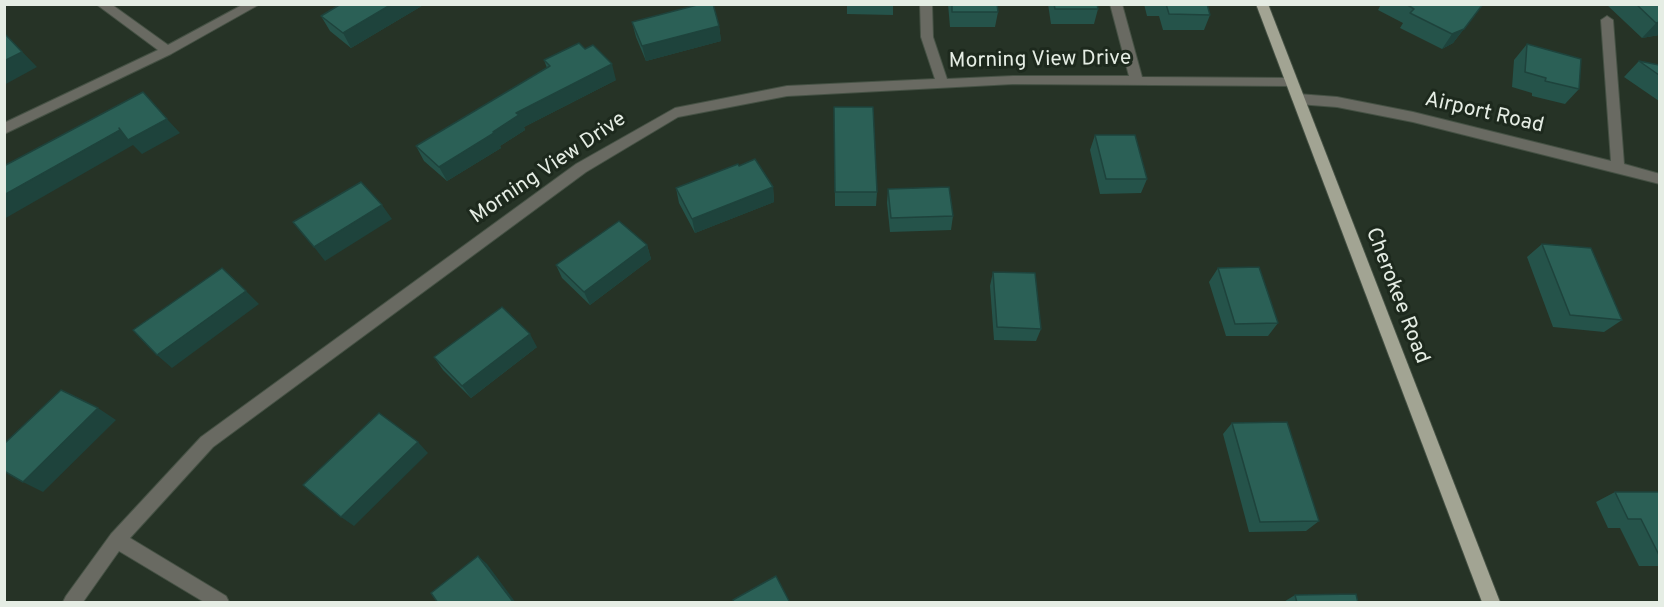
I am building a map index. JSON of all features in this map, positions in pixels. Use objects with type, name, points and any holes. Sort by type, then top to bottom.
[{"type":"main road","name":"Cherokee Road","points":[[1262,4],[1491,603]]},
{"type":"street","points":[[102,4],[167,51]]},
{"type":"street","points":[[4,129],[167,51],[254,4]]},
{"type":"street","points":[[926,4],[927,37],[942,83]]},
{"type":"street","points":[[1116,4],[1137,81]]},
{"type":"street","points":[[1607,20],[1618,168]]},
{"type":"street","name":"Morning View Drive","points":[[72,603],[117,540],[207,442],[580,168],[675,112],[787,91],[942,83],[1012,80],[1291,82]]},
{"type":"street","name":"Airport Road","points":[[1298,99],[1337,102],[1413,117],[1659,179]]},
{"type":"street","points":[[117,540],[220,603]]},
{"type":"building","points":[[341,4],[392,4],[343,33],[321,16]]},
{"type":"building","points":[[701,4],[713,4],[719,26],[642,46],[632,22]]},
{"type":"building","points":[[952,4],[997,4],[998,12],[952,12]]},
{"type":"building","points":[[1054,4],[1097,4],[1098,9],[1055,9]]},
{"type":"building","points":[[1166,4],[1207,4],[1210,15],[1169,14]]},
{"type":"building","points":[[1406,4],[1483,4],[1464,29],[1452,34],[1410,13],[1414,9]]},
{"type":"building","points":[[1636,4],[1659,4],[1659,22],[1656,23]]},
{"type":"building","points":[[4,33],[22,52],[4,61]]},
{"type":"building","points":[[579,43],[585,49],[593,45],[612,64],[516,113],[519,115],[494,133],[439,167],[416,146],[550,66],[544,60]]},
{"type":"building","points":[[1527,44],[1581,59],[1579,89],[1545,81],[1546,78],[1525,72]]},
{"type":"building","points":[[1639,61],[1659,65],[1659,75]]},
{"type":"building","points":[[143,92],[167,119],[128,140],[119,128],[120,130],[4,195],[4,166]]},
{"type":"building","points":[[834,107],[873,107],[877,192],[835,192]]},
{"type":"building","points":[[1095,135],[1135,135],[1147,179],[1106,179]]},
{"type":"building","points":[[755,159],[773,187],[692,219],[676,188]]},
{"type":"building","points":[[361,182],[382,205],[314,247],[293,222]]},
{"type":"building","points":[[949,187],[953,216],[891,218],[888,189]]},
{"type":"building","points":[[619,221],[647,245],[584,292],[556,265]]},
{"type":"building","points":[[1542,244],[1591,248],[1622,320],[1570,315]]},
{"type":"building","points":[[1259,267],[1278,323],[1235,324],[1218,268]]},
{"type":"building","points":[[222,268],[246,291],[157,355],[133,330]]},
{"type":"building","points":[[993,272],[1035,273],[1041,329],[997,327]]},
{"type":"building","points":[[502,307],[530,334],[462,386],[434,357]]},
{"type":"building","points":[[61,390],[98,408],[23,482],[4,471],[4,444]]},
{"type":"building","points":[[379,413],[418,442],[341,517],[303,485]]},
{"type":"building","points":[[1287,422],[1319,521],[1260,522],[1232,423]]},
{"type":"building","points":[[1615,492],[1659,492],[1659,555],[1641,519],[1628,519]]},
{"type":"building","points":[[478,556],[514,603],[438,603],[431,593]]},
{"type":"building","points":[[776,576],[790,603],[734,603],[733,600]]},
{"type":"building","points":[[1356,594],[1358,603],[1297,603],[1295,595]]}]
